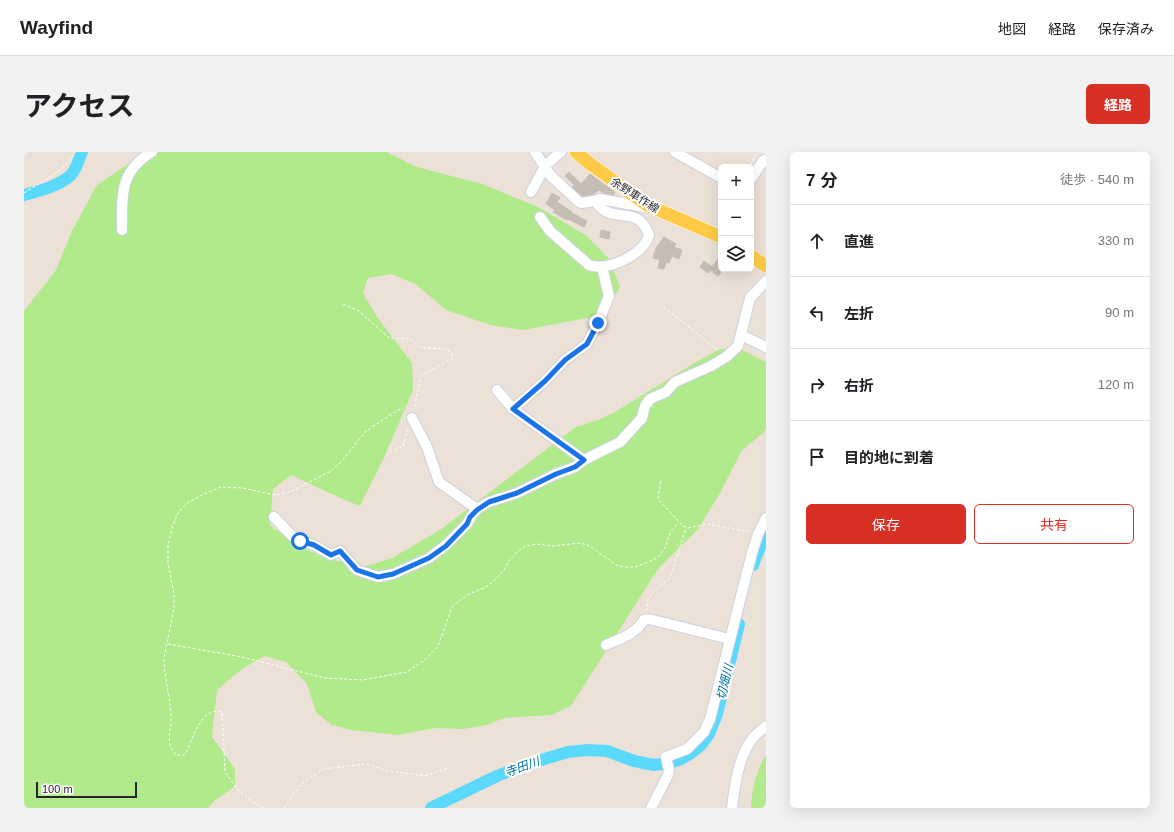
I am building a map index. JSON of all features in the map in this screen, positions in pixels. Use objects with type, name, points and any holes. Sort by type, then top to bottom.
[{"type":"main road","name":"余野車作線","points":[[576,152],[608,178],[647,205],[719,236]]},
{"type":"main road","points":[[754,258],[766,266]]},
{"type":"street","points":[[122,230],[122,196],[124,184],[135,166],[152,152]]},
{"type":"street","points":[[535,152],[551,176],[579,202],[582,203],[599,200],[600,198],[654,208]]},
{"type":"street","points":[[531,192],[544,167],[561,152]]},
{"type":"street","points":[[675,152],[718,176]]},
{"type":"street","points":[[754,175],[766,159]]},
{"type":"street","points":[[540,217],[550,231],[589,265],[595,268],[616,264],[636,252],[644,245],[649,235],[646,227],[639,219],[630,216],[607,213],[598,205],[599,200]]},
{"type":"street","points":[[513,409],[545,381],[565,360],[587,344],[598,323],[609,296],[602,267]]},
{"type":"street","points":[[274,517],[291,535],[300,541],[314,545],[331,555],[340,551],[357,570],[378,577],[393,574],[429,558],[446,546],[467,524],[470,517],[477,510],[489,502],[517,493],[556,474],[575,467],[584,460],[620,442],[642,418],[645,406],[650,399],[666,392],[675,382],[711,366],[726,356],[738,346],[750,298],[766,281]]},
{"type":"street","points":[[741,335],[766,347]]},
{"type":"street","points":[[497,390],[513,409],[584,460]]},
{"type":"street","points":[[412,418],[427,447],[439,482],[477,510]]},
{"type":"street","points":[[651,808],[668,775],[669,770],[666,757],[688,749],[704,732],[710,719],[729,639],[752,553],[762,536],[766,518]]},
{"type":"street","points":[[606,645],[625,637],[639,628],[644,620],[649,619],[729,639]]},
{"type":"street","points":[[732,808],[738,770],[752,739],[766,726]]},
{"type":"path","points":[[24,193],[57,171],[68,162],[75,152]]},
{"type":"path","points":[[751,164],[757,152]]},
{"type":"path","points":[[343,304],[359,311],[389,338],[411,339],[425,348],[446,349],[451,352],[453,358],[421,376],[412,418],[403,446],[392,451],[386,456]]},
{"type":"path","points":[[664,307],[726,356]]},
{"type":"path","points":[[264,808],[253,802],[238,790],[225,772],[222,712],[218,711],[207,715],[196,728],[186,753],[181,756],[176,755],[170,748],[171,720],[164,658],[174,608],[174,594],[168,563],[168,545],[173,525],[178,513],[187,504],[202,495],[221,487],[243,488],[275,495],[290,492],[331,470],[342,461],[365,432],[378,422],[403,408]]},
{"type":"path","points":[[661,481],[658,496],[659,500],[683,526],[693,528],[708,524],[762,536]]},
{"type":"path","points":[[167,644],[242,657],[325,678],[362,680],[407,672],[426,659],[438,646],[452,607],[467,595],[486,587],[495,580],[518,551],[526,546],[536,544],[553,546],[580,543],[590,546],[616,565],[624,568],[636,567],[660,556],[665,548],[670,533],[678,523]]},
{"type":"path","points":[[644,620],[648,599],[651,594],[670,578],[686,527]]},
{"type":"path","points":[[284,808],[301,784],[323,769],[368,764],[384,770],[424,776],[449,768]]},
{"type":"green space","points":[[146,152],[387,152],[417,167],[482,184],[538,207],[587,236],[609,259],[620,287],[603,315],[523,330],[490,325],[446,310],[417,285],[392,274],[368,278],[363,293],[377,317],[412,363],[413,390],[383,460],[360,506],[291,475],[273,489],[270,525],[292,542],[326,559],[367,566],[392,558],[440,530],[576,427],[598,420],[615,412],[696,362],[720,349],[740,349],[766,362],[766,430],[742,450],[720,493],[698,529],[658,569],[571,706],[551,715],[504,718],[487,725],[463,729],[436,728],[398,735],[351,730],[332,725],[316,712],[307,684],[286,662],[265,656],[243,668],[217,690],[212,737],[235,769],[235,786],[213,802],[208,808],[24,808],[24,311],[56,270],[72,231],[97,185]]},
{"type":"green space","points":[[766,755],[766,808],[751,808],[755,781]]},
{"type":"building","points":[[569,172],[581,184],[590,174],[615,192],[613,195],[599,190],[594,194],[582,196],[572,187],[574,185],[565,176]]},
{"type":"building","points":[[552,193],[560,198],[557,202],[572,213],[587,221],[584,227],[553,212],[555,210],[546,204]]},
{"type":"building","points":[[601,230],[610,232],[609,239],[600,237]]},
{"type":"building","points":[[664,237],[676,244],[674,247],[682,250],[679,259],[672,256],[669,263],[666,262],[664,269],[658,268],[660,260],[653,258],[656,248]]},
{"type":"building","points":[[718,259],[718,272],[721,272],[718,276],[710,270]]},
{"type":"building","points":[[704,261],[712,267],[708,273],[700,267]]},
{"type":"waterway","points":[[24,195],[49,188],[66,179],[74,170],[82,152]]},
{"type":"waterway","name":"切畑川","points":[[753,565],[766,531]]},
{"type":"waterway","name":"切畑川","points":[[431,808],[497,776],[531,763],[568,752],[588,750],[607,751],[634,761],[654,765],[669,763],[681,759],[701,745],[709,734],[717,714],[739,624]]},
{"type":"route","points":[[300,541],[314,545],[331,555],[340,551],[357,570],[372,576],[378,577],[393,574],[429,558],[446,546],[467,524],[470,517],[489,502],[517,493],[556,474],[575,467],[584,460],[513,409],[545,381],[565,360],[587,344],[598,323]]},
{"type":"water label","name":"寺田川","points":[[522,767]]}]
